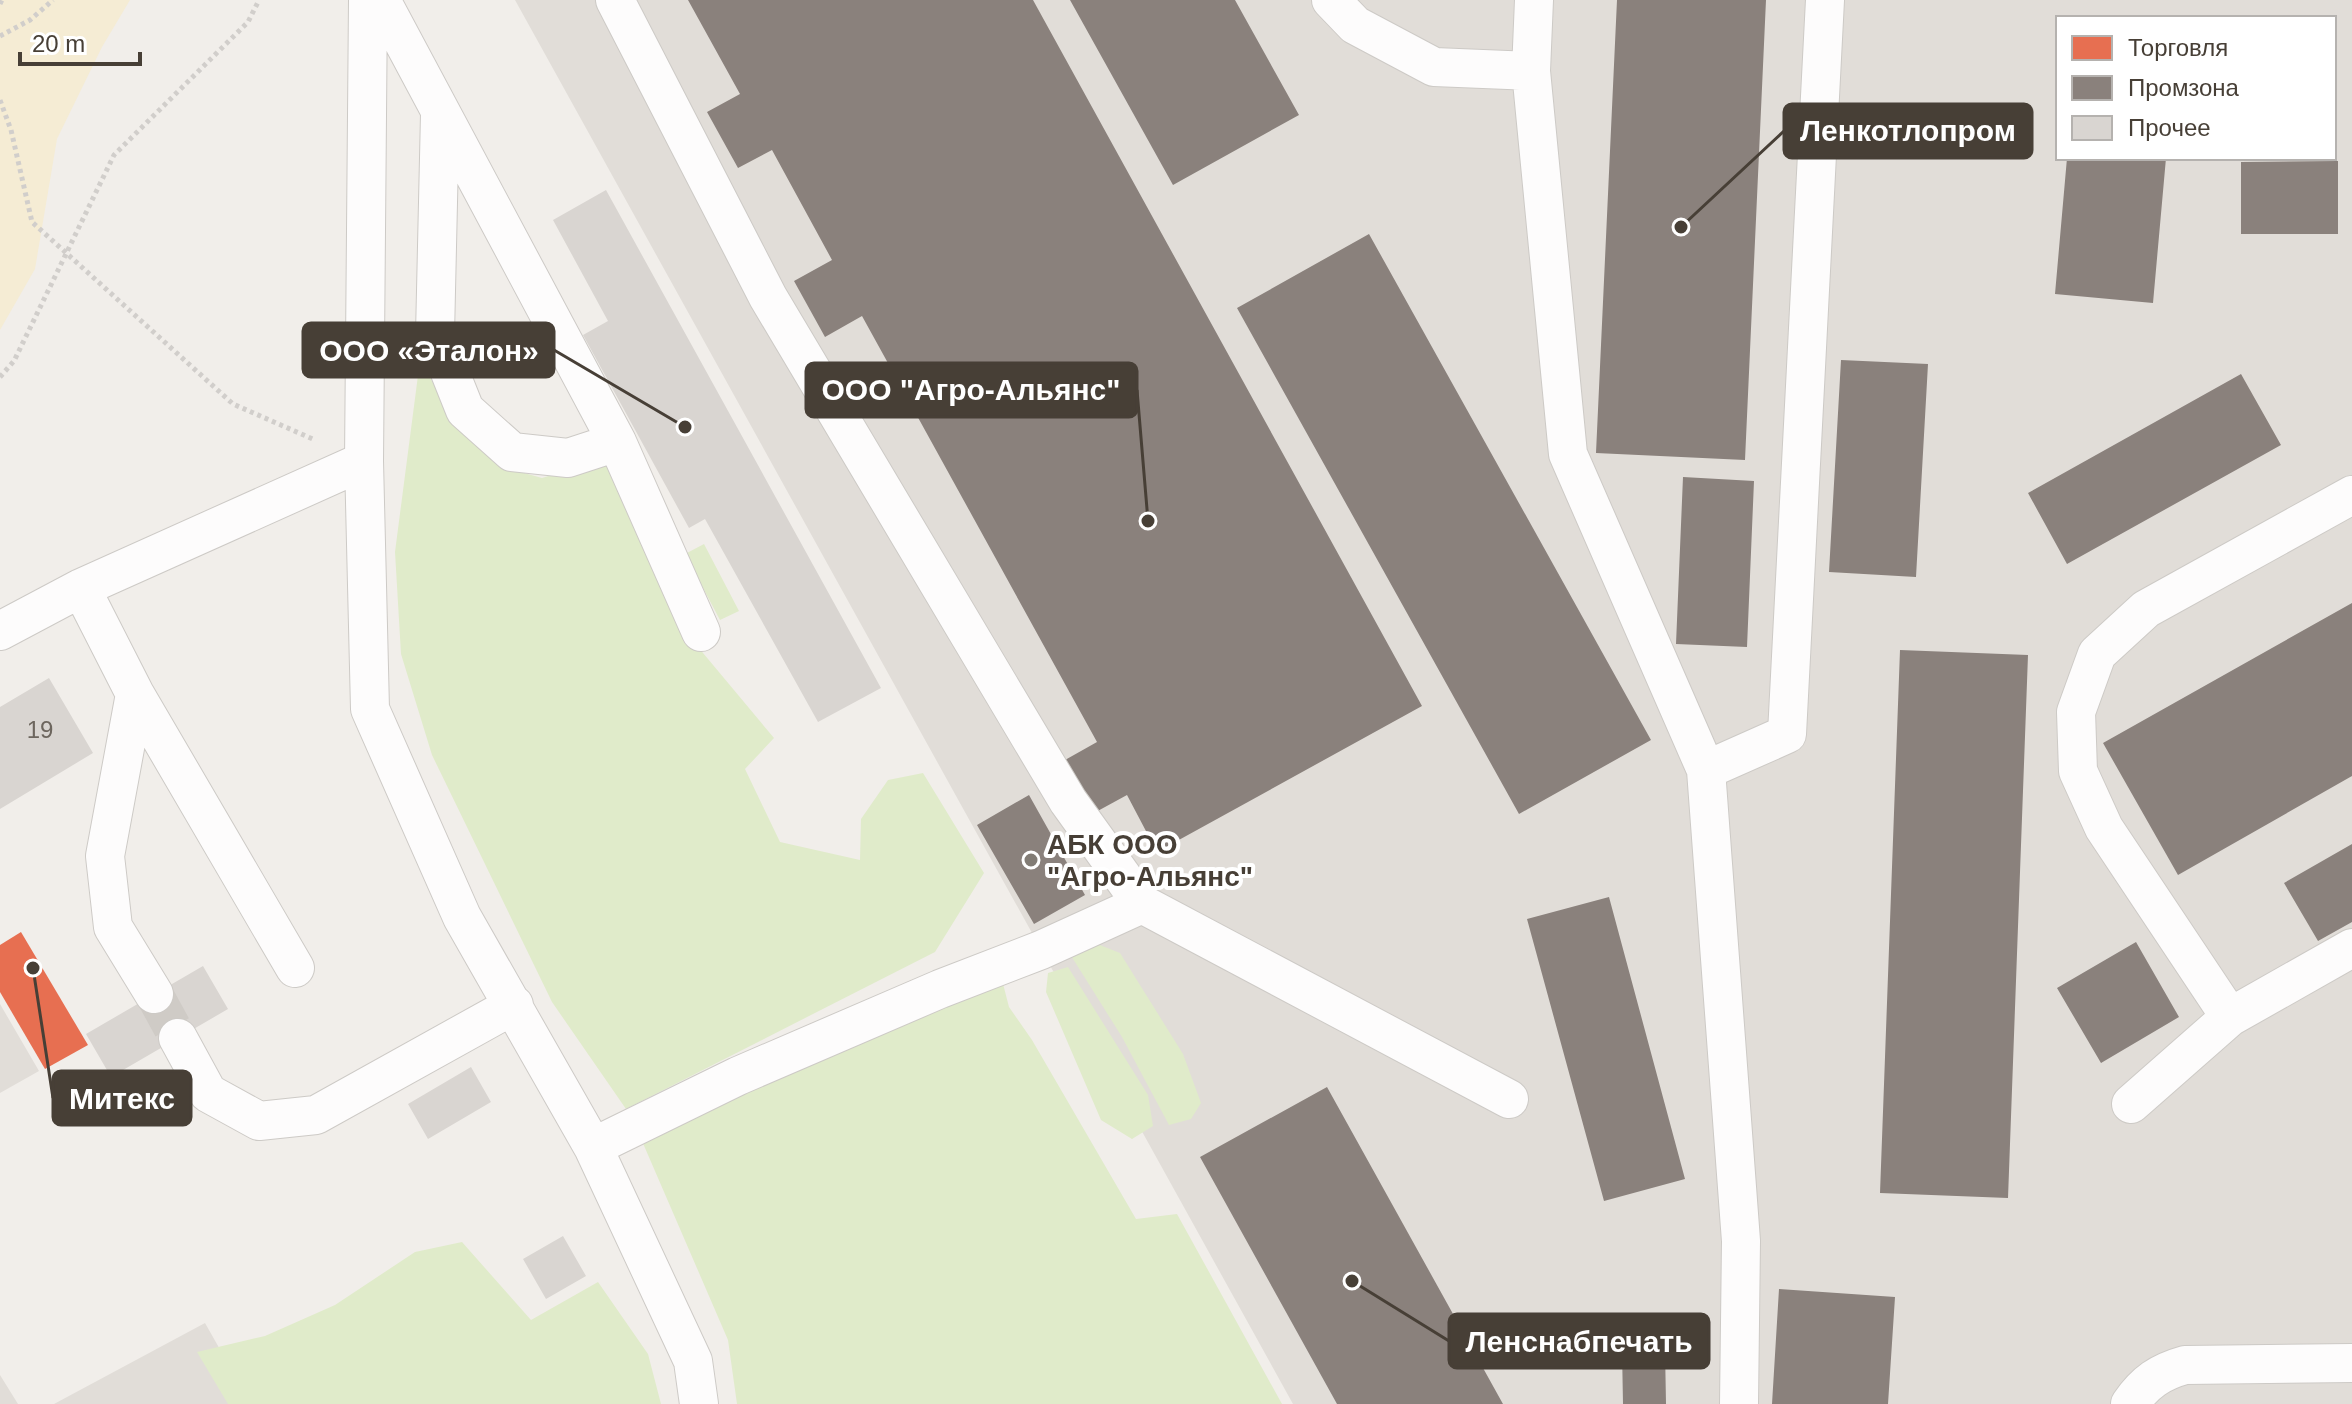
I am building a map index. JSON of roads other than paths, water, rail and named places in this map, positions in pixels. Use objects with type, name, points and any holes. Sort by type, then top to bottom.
[{"type":"street","points":[[368,0],[364,461],[370,709],[462,917],[593,1147],[693,1361],[699,1404]]},
{"type":"street","points":[[381,0],[617,442],[701,632]]},
{"type":"street","points":[[615,0],[768,297],[1068,801],[1142,904],[1509,1099]]},
{"type":"street","points":[[1331,0],[1355,25],[1434,67],[1531,71]]},
{"type":"street","points":[[1534,0],[1531,71],[1568,454],[1706,770],[1741,1241],[1739,1404]]},
{"type":"street","points":[[1706,770],[1787,734],[1825,0]]},
{"type":"street","points":[[440,110],[435,335],[465,410],[512,452],[568,458],[617,442]]},
{"type":"street","points":[[0,631],[81,588],[364,461]]},
{"type":"street","points":[[2230,1017],[2104,828],[2078,771],[2076,712],[2097,654],[2146,609],[2352,495]]},
{"type":"street","points":[[81,588],[135,694],[295,968]]},
{"type":"street","points":[[135,694],[105,856],[113,927],[154,994]]},
{"type":"street","points":[[593,1147],[738,1076],[940,989],[1041,950],[1142,904]]},
{"type":"street","points":[[2131,1104],[2230,1017],[2352,948]]},
{"type":"street","points":[[178,1038],[208,1093],[259,1121],[316,1115],[514,1005]]},
{"type":"street","points":[[2130,1404],[2140,1389],[2160,1372],[2185,1365],[2352,1363]]},
{"type":"tunnel","points":[[154,994],[178,1038]]},
{"type":"place","name":"Ленкотлопром","points":[[1681,227]]},
{"type":"place","name":"ООО «Эталон»","points":[[685,427]]},
{"type":"place","name":"ООО \"Агро-Альянс\"","points":[[1148,521]]},
{"type":"place","name":"АБК ООО \"Агро-Альянс\"","points":[[1031,860]]},
{"type":"place","name":"Митекс","points":[[33,968]]},
{"type":"place","name":"Ленснабпечать","points":[[1352,1281]]}]
